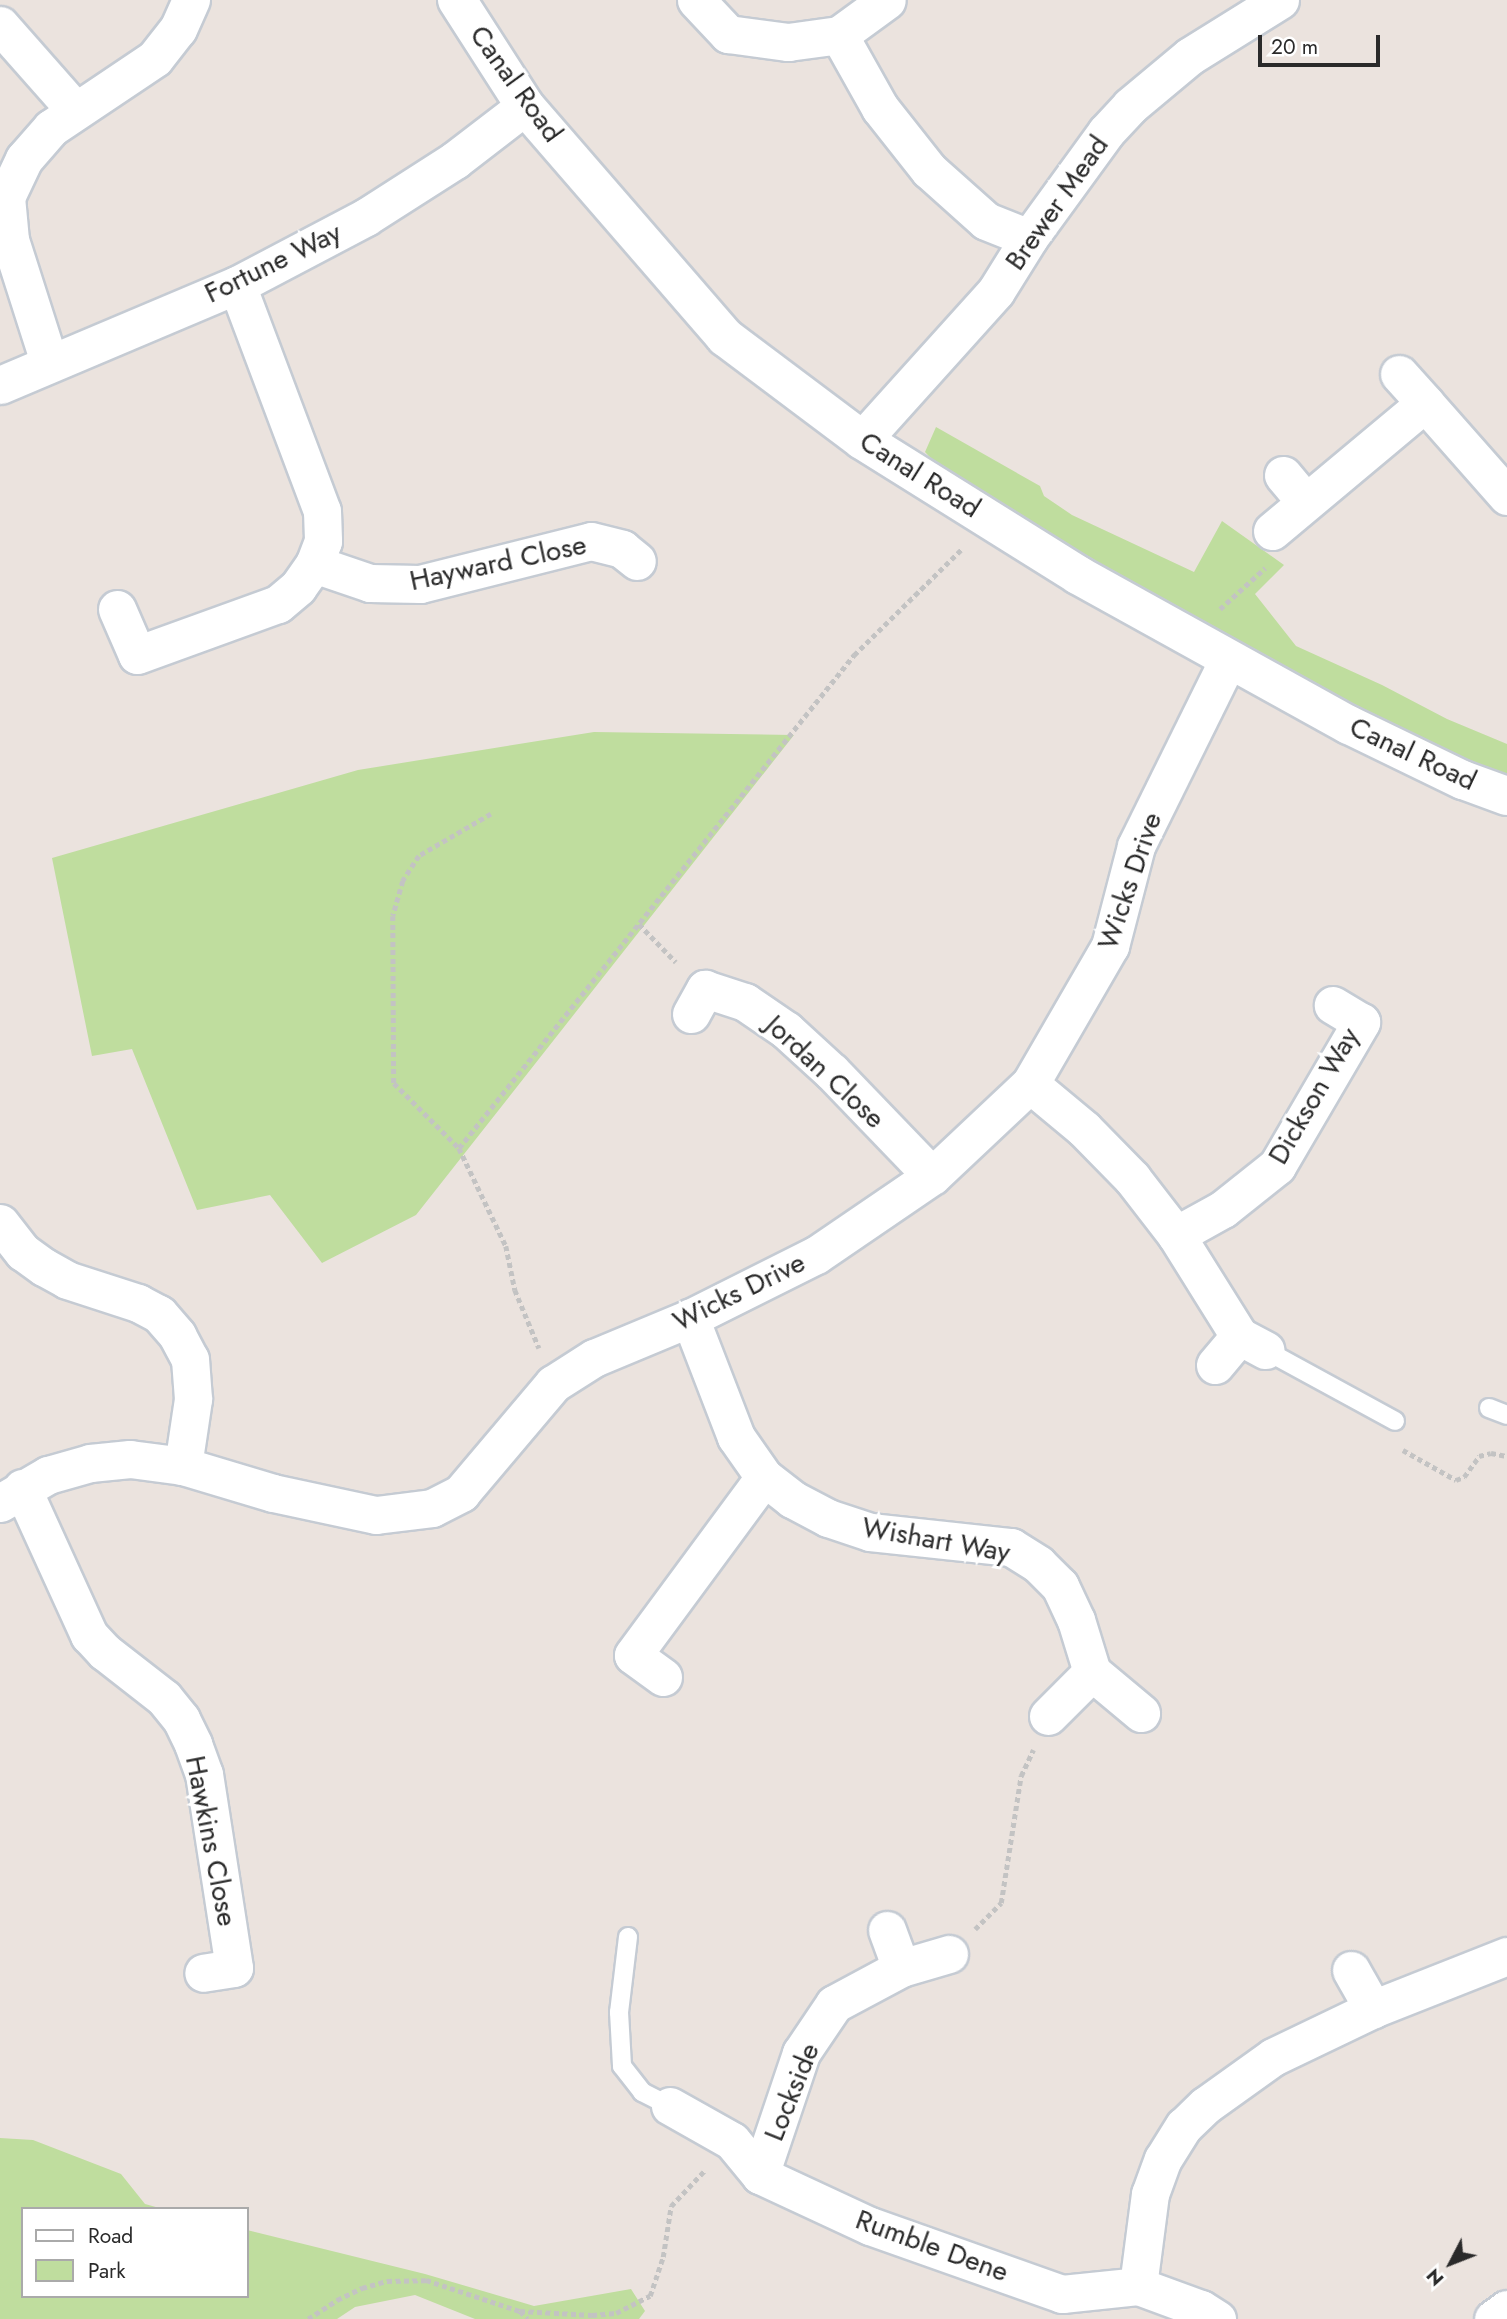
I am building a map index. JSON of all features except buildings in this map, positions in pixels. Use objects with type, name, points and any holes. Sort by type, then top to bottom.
[{"type":"street","points":[[49,362],[10,240],[6,197],[24,159],[51,128],[155,58],[178,29],[191,0]]},
{"type":"street","name":"Canal Road","points":[[457,0],[525,106],[725,337],[862,440],[1077,575],[1349,725],[1464,780],[1507,796]]},
{"type":"street","points":[[696,0],[728,34],[788,42],[839,35],[887,0]]},
{"type":"street","name":"Brewer Mead","points":[[862,440],[996,291],[1029,238],[1106,132],[1130,106],[1190,56],[1280,0]]},
{"type":"street","points":[[0,25],[75,110]]},
{"type":"street","points":[[839,35],[880,108],[929,170],[986,221],[1029,238]]},
{"type":"street","name":"Fortune Way","points":[[0,385],[49,362],[237,285],[366,217],[455,160],[525,106]]},
{"type":"street","points":[[117,609],[136,655],[278,604],[298,587],[314,564],[323,541],[322,511],[237,285]]},
{"type":"street","points":[[1399,374],[1507,496]]},
{"type":"street","points":[[1272,531],[1425,403]]},
{"type":"street","points":[[1283,475],[1306,502]]},
{"type":"street","name":"Hayward Close","points":[[314,564],[370,583],[420,584],[591,541],[622,549],[637,562]]},
{"type":"street","name":"Wicks Drive","points":[[11,1495],[48,1475],[90,1463],[130,1459],[183,1466],[273,1493],[376,1515],[432,1508],[461,1493],[553,1384],[594,1358],[690,1318],[816,1255],[932,1176],[1030,1084],[1110,946],[1136,846],[1228,660]]},
{"type":"street","name":"Jordan Close","points":[[693,990],[745,1002],[786,1030],[832,1072],[932,1176]]},
{"type":"street","name":"Dickson Way","points":[[1176,1235],[1223,1209],[1277,1166],[1361,1022],[1333,1005]]},
{"type":"street","points":[[1030,1084],[1084,1129],[1132,1178],[1252,1343],[1215,1365]]},
{"type":"street","points":[[0,1223],[23,1252],[44,1267],[67,1280],[138,1303],[159,1314],[177,1335],[190,1359],[194,1399],[183,1466]]},
{"type":"street","name":"Wishart Way","points":[[690,1318],[736,1437],[764,1477],[792,1499],[828,1518],[870,1532],[1011,1547],[1038,1564],[1060,1586],[1076,1620],[1093,1672]]},
{"type":"street","points":[[663,1677],[633,1655],[764,1477]]},
{"type":"street","name":"Hawkins Close","points":[[11,1495],[89,1635],[105,1652],[164,1698],[181,1719],[197,1754],[204,1774],[234,1968],[203,1973]]},
{"type":"street","points":[[1048,1716],[1093,1672],[1141,1713]]},
{"type":"street","points":[[887,1930],[901,1968]]},
{"type":"street","name":"Lockside","points":[[760,2175],[801,2053],[834,2004],[901,1968],[949,1954]]},
{"type":"street","points":[[1138,2286],[1150,2194],[1163,2159],[1184,2126],[1206,2105],[1273,2057],[1373,2009],[1461,1977],[1507,1956]]},
{"type":"street","points":[[1351,1970],[1373,2009]]},
{"type":"street","name":"Rumble Dene","points":[[670,2106],[732,2140],[760,2175],[870,2226],[1060,2306],[1138,2286],[1201,2309],[1217,2319]]},
{"type":"street","points":[[1493,2319],[1507,2309]]},
{"type":"lane","points":[[1252,1343],[1395,1421]]},
{"type":"lane","points":[[1489,1408],[1507,1415]]},
{"type":"lane","points":[[628,1937],[619,2012],[622,2066],[642,2092],[670,2106]]},
{"type":"path","points":[[459,1148],[854,655],[991,520]]},
{"type":"path","points":[[1189,638],[1272,562],[1272,531]]},
{"type":"path","points":[[491,814],[419,856],[403,881],[393,916],[394,1083],[459,1148],[506,1246],[515,1290],[553,1384]]},
{"type":"path","points":[[639,924],[693,990]]},
{"type":"path","points":[[949,1954],[1001,1903],[1021,1776],[1048,1716]]},
{"type":"path","points":[[308,2319],[337,2300],[387,2281],[426,2280],[520,2311],[592,2315],[617,2313],[650,2295],[663,2257],[671,2206],[732,2140]]},
{"type":"path","points":[[520,2311],[528,2319]]},
{"type":"green space","points":[[936,427],[1040,486],[1044,496],[1072,515],[1194,572],[1222,521],[1284,565],[1255,594],[1296,646],[1382,685],[1447,719],[1507,744],[1507,779],[1372,719],[993,505],[941,469],[925,452]]},
{"type":"green space","points":[[594,732],[794,735],[416,1215],[322,1263],[270,1195],[197,1210],[132,1049],[92,1056],[52,858],[358,770]]},
{"type":"green space","points":[[0,2138],[33,2140],[121,2174],[145,2204],[156,2207],[21,2207],[21,2298],[248,2298],[248,2230],[425,2274],[534,2306],[631,2289],[645,2311],[639,2319],[475,2319],[415,2295],[355,2307],[337,2319],[0,2319]]}]
